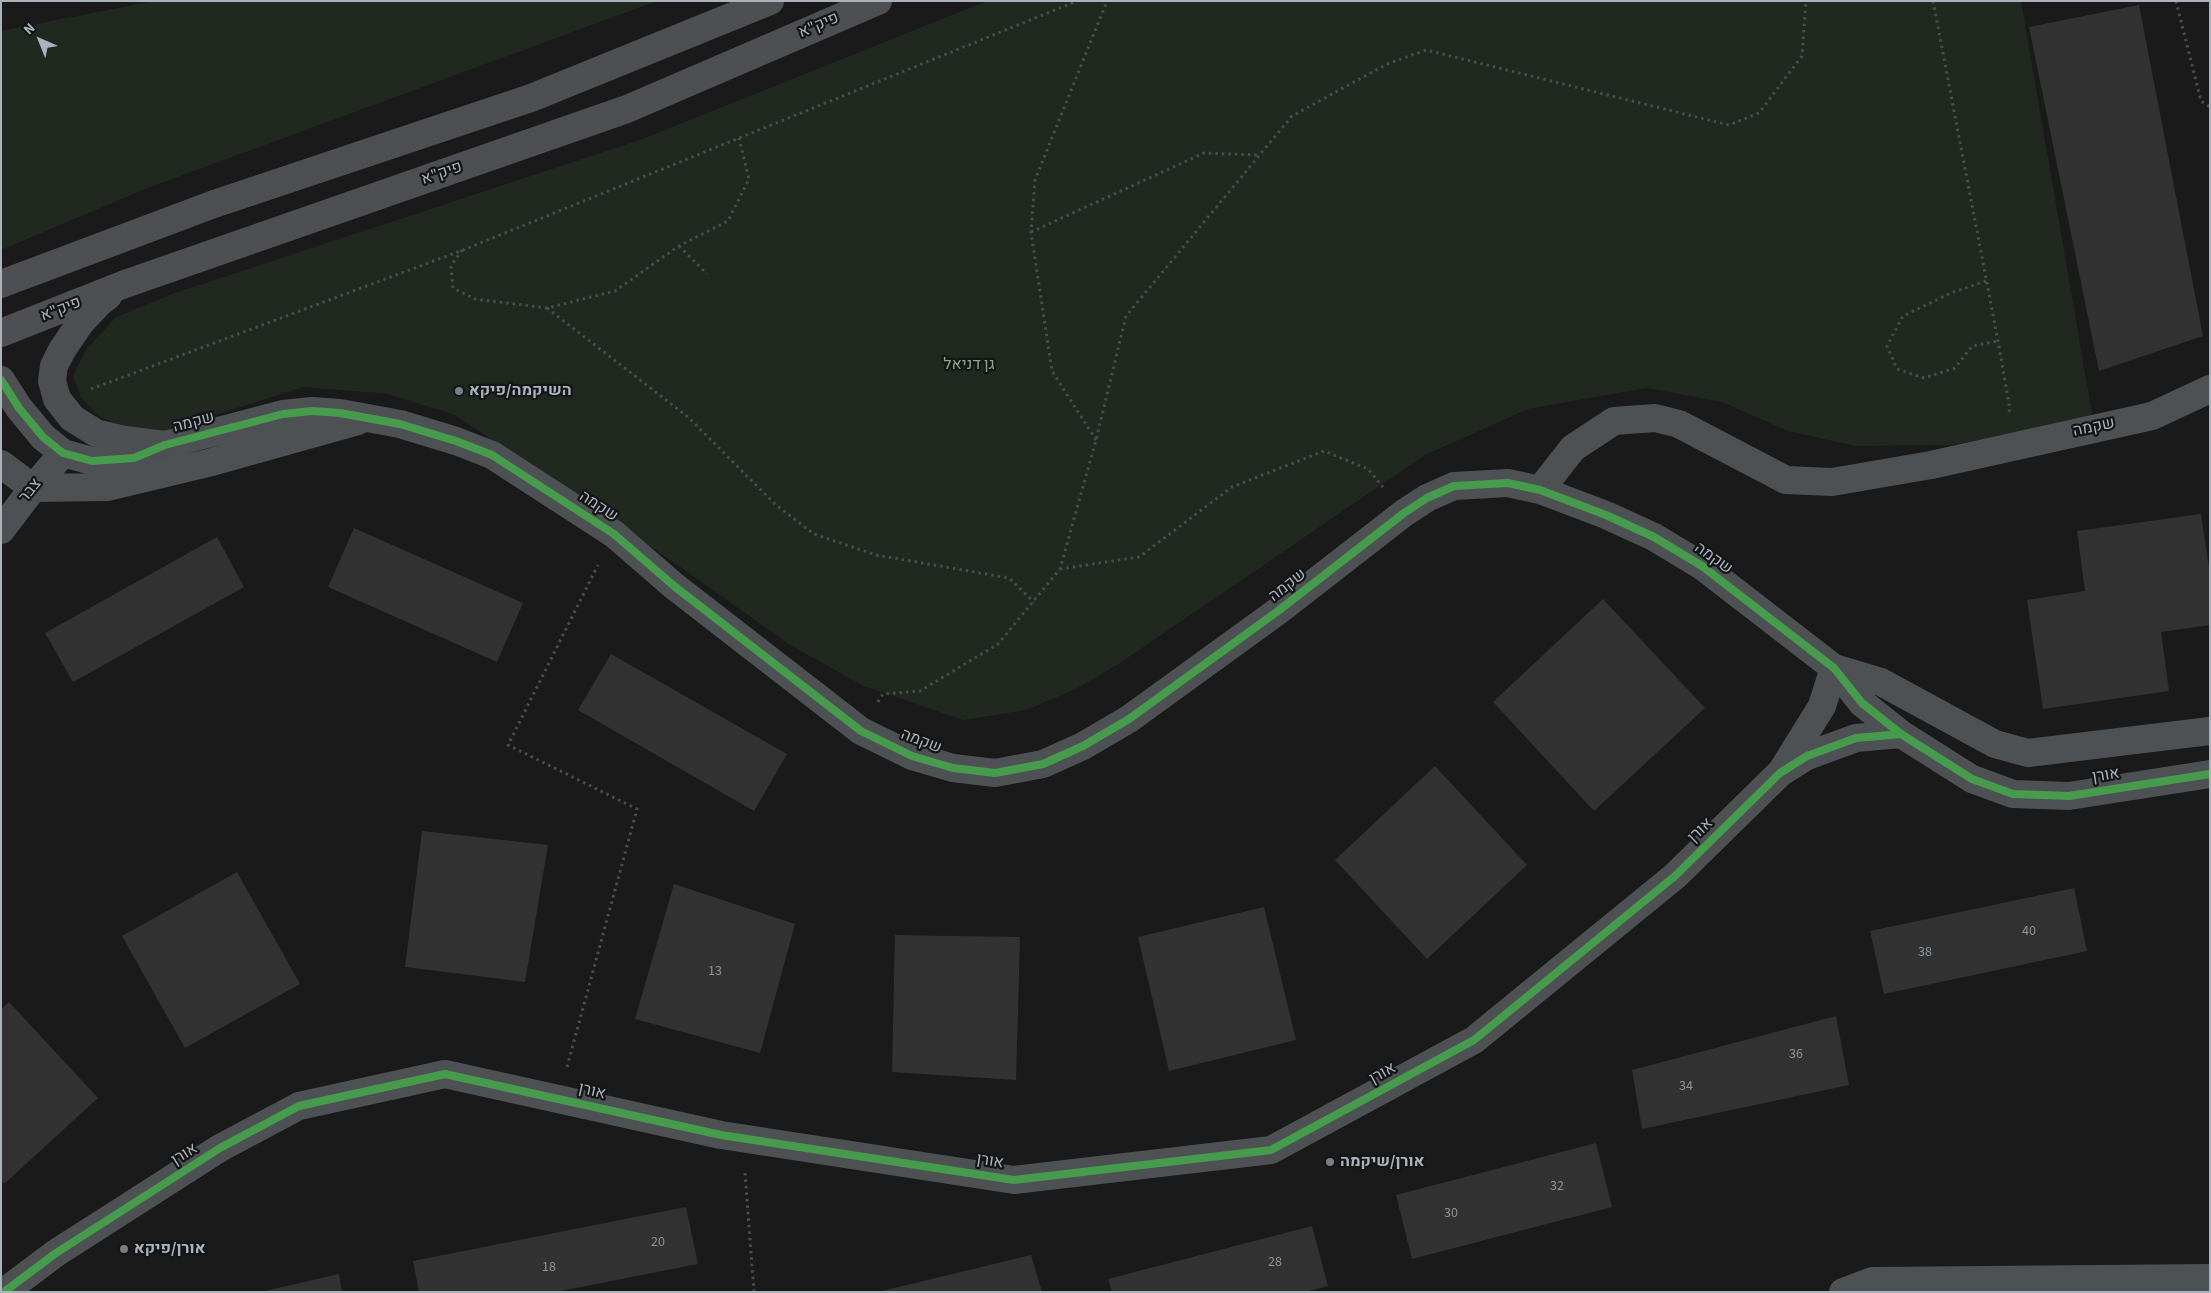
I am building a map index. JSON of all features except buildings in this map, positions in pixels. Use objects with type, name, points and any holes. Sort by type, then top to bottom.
[{"type":"main road","points":[[1,284],[214,204],[531,98],[770,1]]},
{"type":"main road","name":"פיק\"א","points":[[1,333],[125,284],[627,109],[878,1]]},
{"type":"main road","points":[[125,284],[100,302],[81,322],[62,350],[54,366],[52,381],[56,399],[72,418],[96,433],[125,440],[165,445]]},
{"type":"street","name":"שקמה","points":[[1,380],[19,408],[43,437],[63,453],[92,461],[114,461],[134,458],[165,445],[283,414],[312,411],[369,418],[410,427],[492,455],[614,534],[674,586],[861,731],[912,756],[953,768],[995,773],[1043,764],[1083,746],[1129,719],[1278,611],[1404,512],[1427,498],[1454,486],[1480,483],[1508,483],[1540,490],[1654,537],[1702,566],[1834,668]]},
{"type":"street","name":"שקמה","points":[[1540,490],[1573,448],[1614,421],[1655,418],[1679,424],[1786,480],[1832,482],[1931,464],[2152,416],[2210,389]]},
{"type":"street","name":"שקמה","points":[[32,488],[108,487],[208,463],[369,418]]},
{"type":"street","name":"צבר","points":[[1,530],[32,488],[63,453]]},
{"type":"street","points":[[1,464],[32,488]]},
{"type":"street","name":"אורן","points":[[1834,668],[1881,682],[1995,744],[2028,753],[2210,731]]},
{"type":"street","name":"אורן","points":[[1834,668],[1862,703],[1901,734],[1972,779],[2013,794],[2069,796],[2210,774]]},
{"type":"street","name":"אורן","points":[[1780,773],[1822,706],[1834,668]]},
{"type":"street","name":"אורן","points":[[4,1292],[56,1253],[220,1148],[299,1106],[445,1074],[743,1138],[1014,1180],[1271,1150],[1474,1040],[1675,876],[1780,773],[1807,756],[1856,738],[1901,734]]},
{"type":"street","points":[[1843,1292],[1872,1281],[2210,1278]]},
{"type":"path","points":[[54,366],[72,369],[73,378],[77,383],[89,389],[463,250],[1077,1]]},
{"type":"path","points":[[1096,440],[1052,371],[1031,232],[1035,180],[1107,1]]},
{"type":"path","points":[[861,731],[883,694],[920,691],[998,644],[1060,569],[1096,440],[1126,316],[1292,116],[1387,64],[1426,50],[1729,125],[1760,113],[1802,56],[1806,1]]},
{"type":"path","points":[[1933,1],[2010,410],[2002,416]]},
{"type":"path","points":[[2176,1],[2201,101],[2210,107]]},
{"type":"path","points":[[463,250],[451,266],[453,288],[474,299],[546,308],[615,291],[679,246],[728,221],[749,179],[739,138]]},
{"type":"path","points":[[1031,232],[1204,153],[1258,155]]},
{"type":"path","points":[[679,246],[707,274]]},
{"type":"path","points":[[1986,281],[1951,293],[1903,316],[1887,346],[1897,369],[1924,378],[1955,368],[1972,346],[1998,341]]},
{"type":"path","points":[[546,308],[688,417],[776,505],[814,534],[876,555],[1009,578],[1034,602]]},
{"type":"path","points":[[1060,569],[1139,557],[1232,487],[1324,451],[1368,469]]},
{"type":"path","points":[[558,1099],[637,809],[508,745],[614,534]]},
{"type":"path","points":[[743,1138],[754,1292]]},
{"type":"green space","points":[[153,1],[657,1],[145,189],[1,250],[1,31]]},
{"type":"green space","name":"גן דניאל","points":[[987,1],[2021,1],[2093,419],[1952,445],[1855,446],[1788,431],[1722,402],[1647,388],[1528,409],[1425,455],[1120,663],[1076,689],[1026,710],[963,720],[864,686],[790,645],[679,566],[455,415],[388,394],[303,387],[162,432],[121,426],[97,415],[81,397],[73,376],[86,350],[116,317],[175,293],[640,140]]},
{"type":"cycle path","points":[[1,380],[19,408],[43,437],[63,453],[92,461],[134,458],[165,445],[283,414],[312,411],[340,413],[400,424],[456,441],[492,455],[614,534],[674,586],[861,731],[912,756],[953,768],[995,773],[1043,764],[1083,746],[1129,719],[1278,611],[1404,513],[1427,498],[1454,486],[1508,483],[1540,490],[1606,515],[1654,537],[1702,566],[1834,668],[1862,703],[1901,734],[1972,779],[2013,794],[2069,796],[2210,774]]},
{"type":"cycle path","points":[[4,1292],[56,1253],[220,1148],[299,1106],[445,1074],[721,1135],[1014,1180],[1271,1150],[1474,1040],[1675,876],[1780,773],[1807,756],[1856,738],[1901,734]]},
{"type":"place","name":"השיקמה/פיקא","points":[[459,391]]},
{"type":"place","name":"אורן/שיקמה","points":[[1330,1162]]},
{"type":"place","name":"אורן/פיקא","points":[[124,1249]]}]
